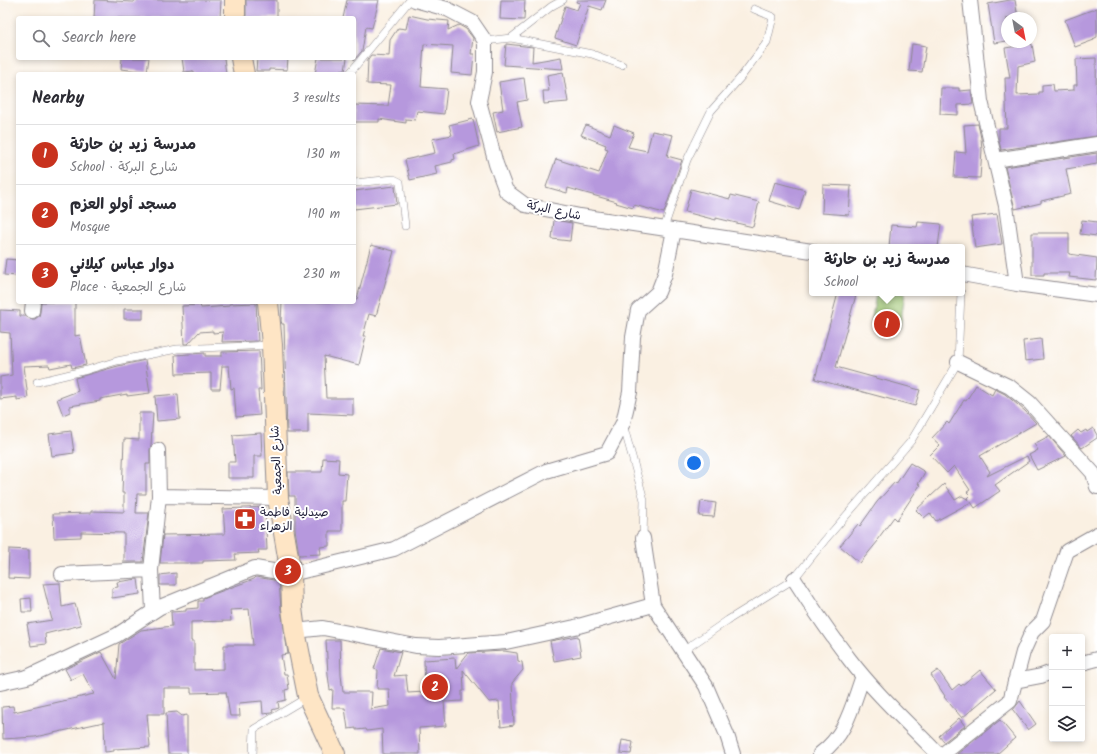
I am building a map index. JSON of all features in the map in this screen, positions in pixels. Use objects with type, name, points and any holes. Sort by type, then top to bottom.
[{"type":"street","points":[[235,0],[235,16]]},
{"type":"street","points":[[970,0],[981,100],[1006,206],[1017,284]]},
{"type":"street","points":[[415,1],[447,9],[472,22],[485,41]]},
{"type":"street","name":"شارع البركة","points":[[485,41],[485,72],[479,101],[496,164],[506,191],[525,205],[580,216],[809,251]]},
{"type":"street","points":[[241,60],[244,72]]},
{"type":"street","points":[[995,160],[1097,144]]},
{"type":"street","points":[[0,683],[27,677],[117,635],[153,610],[255,568],[291,574],[394,549],[546,471],[607,453],[623,424],[630,392],[633,337],[638,310],[658,292],[665,274],[669,229]]},
{"type":"street","points":[[965,275],[1017,284],[1041,286],[1097,295]]},
{"type":"street","name":"شارع الجمعية","points":[[268,304],[272,345],[278,498],[291,574],[292,608],[295,631],[308,696],[335,754]]},
{"type":"street","points":[[958,362],[1010,387],[1030,403],[1094,473],[1097,487]]},
{"type":"street","points":[[153,610],[151,570],[159,496],[158,450]]},
{"type":"street","points":[[159,496],[278,498]]},
{"type":"street","points":[[943,754],[1010,701],[1024,652],[1032,632],[1043,621],[1067,551],[1097,534]]},
{"type":"street","points":[[643,538],[653,605],[706,686],[727,735],[733,754]]},
{"type":"street","points":[[62,574],[151,570]]},
{"type":"street","points":[[794,579],[822,623],[863,676],[938,754]]},
{"type":"street","points":[[295,631],[323,628],[416,646],[439,647],[506,642],[575,627],[653,605]]},
{"type":"street","points":[[1085,662],[1097,659]]},
{"type":"street","points":[[1016,681],[1049,673]]},
{"type":"street","points":[[820,754],[830,747],[844,728],[863,676]]},
{"type":"lane","points":[[510,38],[552,6],[563,0]]},
{"type":"lane","points":[[351,72],[415,1]]},
{"type":"lane","points":[[669,229],[687,160],[712,111],[741,77],[767,42],[773,17],[754,9]]},
{"type":"lane","points":[[485,41],[510,38],[592,54],[622,64]]},
{"type":"lane","points":[[356,183],[394,179],[400,182],[405,226]]},
{"type":"lane","points":[[683,652],[728,620],[794,579],[825,540],[911,441],[958,362],[961,296]]},
{"type":"lane","points":[[37,382],[117,361],[177,349],[272,345]]},
{"type":"lane","points":[[623,424],[644,500],[643,538]]},
{"type":"lane","points":[[253,754],[254,729],[308,696]]},
{"type":"green space","points":[[876,296],[905,296],[900,328],[871,324]]},
{"type":"building","points":[[95,0],[134,2],[135,0],[221,0],[220,16],[94,16]]},
{"type":"building","points":[[246,0],[277,0],[277,16],[246,16]]},
{"type":"building","points":[[347,0],[379,0],[372,28],[366,27],[362,51],[356,58],[356,16],[343,16]]},
{"type":"building","points":[[501,0],[525,0],[524,20],[500,19]]},
{"type":"building","points":[[577,0],[606,0],[602,10],[589,6],[576,45],[555,38],[565,6],[577,10],[580,3],[576,2]]},
{"type":"building","points":[[1015,0],[1017,12],[1001,12],[1001,42],[994,43],[988,4]]},
{"type":"building","points":[[1097,8],[1097,37],[1093,39],[1094,40],[1075,47],[1065,20]]},
{"type":"building","points":[[409,15],[427,19],[449,21],[448,30],[459,25],[466,29],[473,38],[471,54],[474,54],[472,75],[451,73],[453,46],[424,44],[421,87],[447,89],[444,114],[417,111],[415,120],[406,119],[406,123],[379,119],[379,122],[356,122],[356,105],[388,106],[391,85],[367,84],[368,59],[371,55],[389,56],[390,40],[398,28],[406,29]]},
{"type":"building","points":[[506,44],[533,47],[532,62],[561,57],[563,69],[504,65]]},
{"type":"building","points":[[912,44],[926,46],[922,72],[909,71]]},
{"type":"building","points":[[1005,48],[1033,48],[1035,62],[1018,66],[1017,95],[1039,94],[1039,92],[1042,92],[1042,85],[1053,84],[1054,91],[1074,90],[1074,85],[1077,85],[1076,59],[1096,58],[1097,136],[1001,150],[999,128],[1007,128],[1005,78],[1010,78]]},
{"type":"building","points":[[122,60],[149,60],[147,72],[121,69]]},
{"type":"building","points":[[182,60],[224,60],[226,72],[184,72]]},
{"type":"building","points":[[257,60],[288,60],[287,70],[269,69],[269,71],[256,71]]},
{"type":"building","points":[[318,60],[347,60],[345,71],[315,72]]},
{"type":"building","points":[[563,72],[568,102],[544,104],[543,91],[549,91],[547,75]]},
{"type":"building","points":[[524,78],[527,100],[517,102],[522,127],[497,132],[493,112],[503,110],[499,82]]},
{"type":"building","points":[[941,88],[959,88],[959,91],[971,90],[973,104],[958,105],[958,115],[940,114]]},
{"type":"building","points":[[473,119],[479,146],[454,154],[455,159],[452,160],[452,162],[435,166],[437,174],[410,180],[405,160],[435,153],[432,139],[452,135],[449,125]]},
{"type":"building","points":[[978,124],[982,150],[980,178],[954,177],[956,152],[966,153],[964,125]]},
{"type":"building","points":[[586,125],[610,135],[614,125],[634,133],[628,147],[647,151],[652,131],[673,135],[667,156],[682,160],[664,213],[634,205],[633,208],[568,188],[567,193],[546,187],[556,159],[599,173],[608,149],[605,148],[606,145],[581,135]]},
{"type":"building","points":[[1097,153],[1097,164],[1066,169],[1071,194],[1015,209],[1005,167]]},
{"type":"building","points":[[775,182],[805,190],[799,210],[769,201]]},
{"type":"building","points":[[823,185],[851,186],[849,215],[822,213]]},
{"type":"building","points":[[395,186],[397,204],[356,209],[356,191]]},
{"type":"building","points":[[691,189],[730,199],[731,195],[759,202],[753,227],[685,212]]},
{"type":"building","points":[[997,214],[1002,244],[975,248],[971,217]]},
{"type":"building","points":[[554,220],[572,223],[570,241],[552,239]]},
{"type":"building","points":[[1082,220],[1097,222],[1097,236],[1080,234]]},
{"type":"building","points":[[918,222],[941,224],[938,244],[889,244],[891,225],[917,227]]},
{"type":"building","points":[[1032,233],[1069,233],[1069,254],[1097,258],[1096,280],[1069,277],[1070,273],[1044,273],[1044,275],[1032,275]]},
{"type":"building","points":[[371,245],[394,251],[376,316],[369,314],[363,336],[366,336],[359,365],[324,356],[326,398],[353,398],[353,415],[308,413],[308,433],[287,433],[284,324],[282,324],[281,321],[282,304],[356,304]]},
{"type":"building","points":[[6,259],[16,260],[16,276],[4,275]]},
{"type":"building","points":[[837,296],[856,296],[836,367],[920,390],[915,406],[815,379]]},
{"type":"building","points":[[41,304],[75,304],[75,336],[80,335],[86,365],[72,368],[71,364],[50,368],[49,365],[24,366],[28,398],[17,400],[17,397],[0,399],[0,377],[12,375],[10,333],[0,332],[0,310],[20,311],[20,316],[25,316],[31,319],[35,319],[39,316]]},
{"type":"building","points":[[229,304],[256,304],[258,341],[222,342],[223,332],[213,333],[213,331],[199,332],[188,344],[184,344],[182,306],[200,305],[201,308],[229,306]]},
{"type":"building","points":[[124,309],[143,309],[143,319],[124,319]]},
{"type":"building","points":[[1041,339],[1043,359],[1025,361],[1023,341]]},
{"type":"building","points":[[259,351],[261,390],[258,390],[260,415],[236,417],[234,388],[231,389],[229,366],[222,366],[220,389],[211,389],[211,373],[176,374],[175,355],[205,353],[205,356],[222,356],[222,352]]},
{"type":"building","points":[[145,360],[150,393],[127,396],[127,394],[100,399],[100,401],[70,406],[70,412],[63,415],[57,399],[78,391],[75,378]]},
{"type":"building","points":[[976,385],[992,395],[995,389],[1005,394],[1025,411],[1036,423],[980,456],[990,472],[987,476],[1027,456],[1029,461],[995,485],[1000,491],[975,508],[971,502],[936,521],[930,513],[924,518],[916,510],[944,484],[955,500],[962,496],[969,500],[967,498],[970,495],[967,492],[970,490],[954,466],[947,473],[930,455],[940,445],[932,438],[947,422],[949,424],[964,400],[966,401]]},
{"type":"building","points":[[178,394],[180,419],[157,421],[155,396]]},
{"type":"building","points":[[139,413],[153,413],[150,464],[146,464],[146,494],[137,494],[136,513],[149,513],[143,562],[124,562],[124,533],[81,532],[81,537],[54,538],[53,514],[91,513],[91,511],[124,512],[124,493],[122,493],[124,439],[139,440]]},
{"type":"building","points":[[1093,428],[1097,438],[1082,448],[1071,436],[1078,430],[1081,433],[1086,430],[1087,432]]},
{"type":"building","points":[[71,431],[74,453],[52,456],[49,434]]},
{"type":"building","points":[[261,433],[262,456],[254,456],[254,478],[228,478],[228,462],[235,462],[232,435]]},
{"type":"building","points":[[1049,436],[1066,456],[1037,470],[1029,455],[1038,450],[1034,444]]},
{"type":"building","points":[[323,458],[339,459],[338,473],[347,474],[345,501],[342,501],[342,531],[329,531],[329,546],[320,547],[321,554],[299,555],[295,529],[295,496],[289,496],[288,472],[322,472]]},
{"type":"building","points":[[910,463],[925,472],[918,484],[920,485],[897,520],[894,517],[877,540],[878,541],[860,563],[840,546],[858,524],[860,526],[877,502],[895,482],[896,484]]},
{"type":"building","points":[[701,501],[716,503],[714,517],[699,516]]},
{"type":"building","points":[[265,507],[267,550],[258,550],[259,553],[235,554],[236,560],[203,561],[203,563],[160,563],[163,535],[225,534],[223,509]]},
{"type":"building","points":[[9,549],[29,550],[29,579],[8,578]]},
{"type":"building","points":[[176,573],[176,585],[160,585],[160,575]]},
{"type":"building","points":[[256,577],[279,581],[281,609],[288,654],[281,655],[284,674],[287,674],[289,689],[285,690],[286,700],[278,702],[279,708],[272,710],[273,712],[263,714],[262,701],[239,703],[240,716],[230,716],[226,692],[191,693],[191,688],[164,688],[164,714],[147,714],[150,747],[114,749],[114,751],[105,752],[104,722],[35,737],[3,739],[2,707],[13,706],[14,712],[94,694],[83,674],[71,680],[65,669],[101,652],[116,679],[119,644],[141,630],[172,626],[171,612],[186,611],[186,609],[198,608],[198,601],[203,601],[203,598]],"holes":[[[249,609],[253,645],[224,645],[224,669],[194,670],[194,641],[191,641],[191,622],[231,621],[230,610]]]},
{"type":"building","points":[[138,579],[140,594],[112,598],[112,588],[118,587],[117,582]]},
{"type":"building","points":[[60,583],[62,607],[75,604],[81,625],[45,634],[46,644],[31,646],[27,624],[52,620],[43,584]]},
{"type":"building","points":[[31,598],[32,612],[22,612],[21,599]]},
{"type":"building","points":[[578,636],[581,656],[554,661],[550,641]]},
{"type":"building","points":[[326,640],[340,640],[343,692],[372,692],[371,709],[390,706],[389,689],[377,689],[378,670],[374,669],[381,648],[401,652],[394,676],[406,675],[408,693],[425,692],[424,660],[455,658],[456,669],[468,653],[504,651],[517,653],[518,661],[522,662],[523,670],[512,683],[514,725],[501,727],[499,701],[489,702],[463,670],[464,691],[462,691],[462,701],[444,702],[446,726],[419,728],[420,754],[383,754],[382,729],[367,731],[366,729],[348,729],[345,708],[332,708],[333,689],[330,690]]},
{"type":"building","points":[[938,670],[952,690],[959,684],[961,686],[980,670],[996,689],[962,718],[944,697],[945,696],[931,675]]},
{"type":"building","points":[[1020,701],[1036,724],[1028,730],[1013,710]]},
{"type":"building","points":[[177,712],[182,716],[187,715],[187,754],[168,754],[166,713]]},
{"type":"building","points":[[959,718],[965,726],[944,742],[939,736]]},
{"type":"building","points":[[1000,720],[1015,738],[997,754],[957,754]]},
{"type":"building","points":[[622,740],[633,742],[631,754],[620,753]]},
{"type":"place","name":"مدرسة زيد بن حارثة","points":[[887,324]]},
{"type":"place","name":"صيدلية فاطمة الزهراء","points":[[245,519]]},
{"type":"place","name":"دوار عباس كيلاني","points":[[288,571]]},
{"type":"place","name":"مسجد أولو العزم","points":[[435,687]]}]
